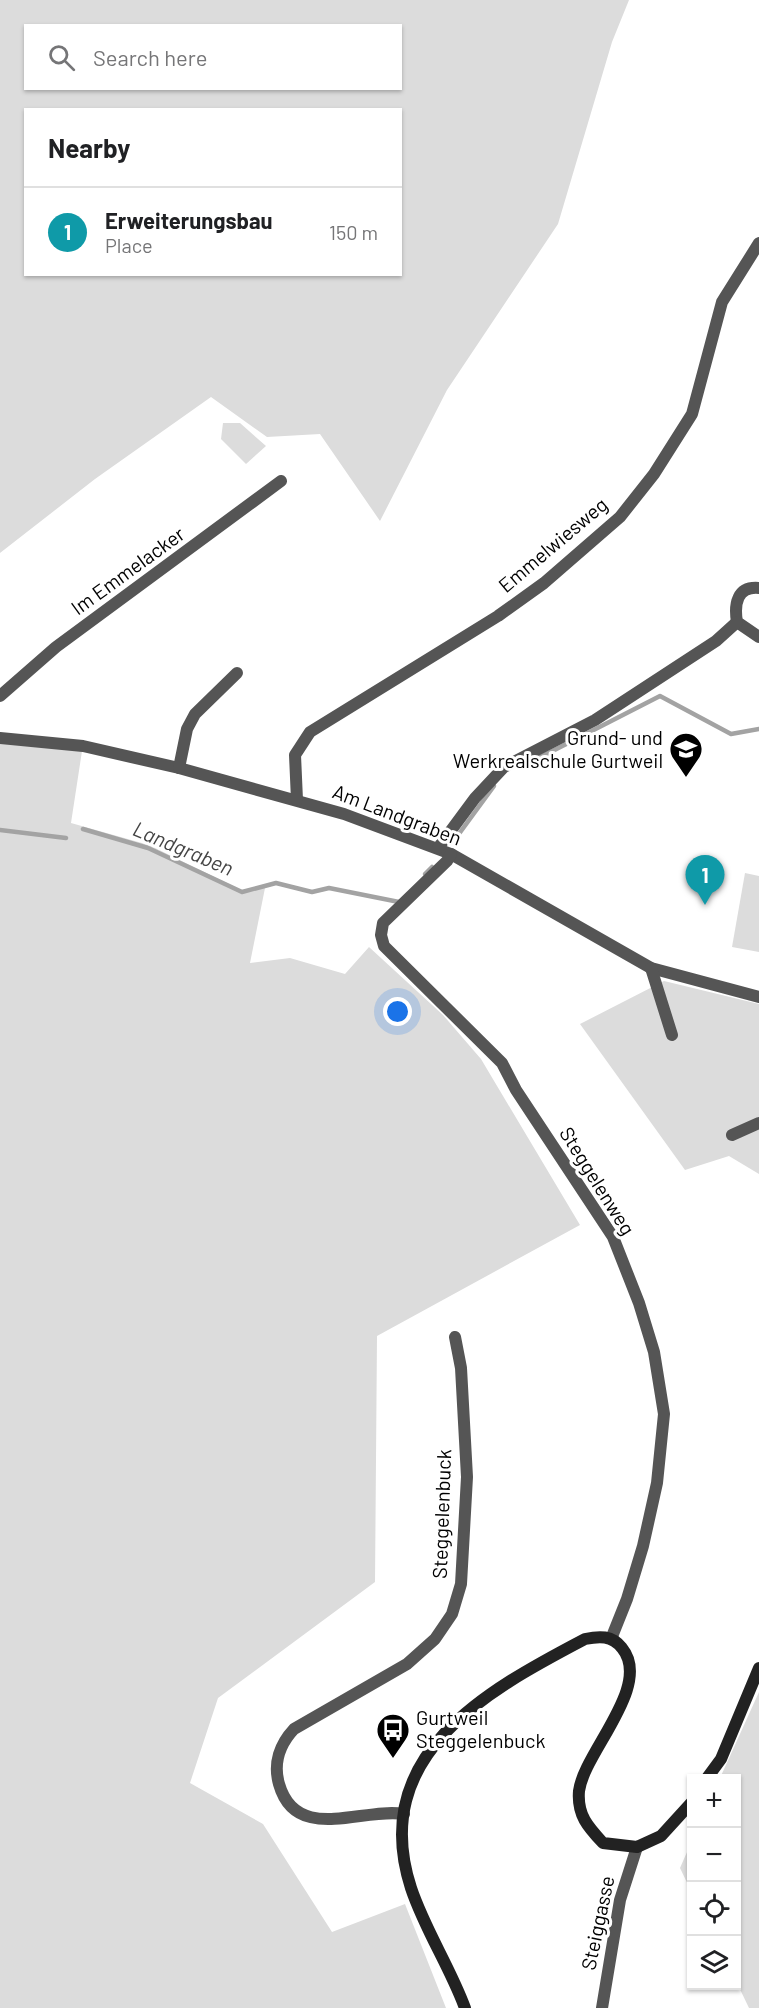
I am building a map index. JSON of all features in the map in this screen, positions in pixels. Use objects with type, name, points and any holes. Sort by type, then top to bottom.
[{"type":"main road","points":[[465,2008],[411,1887],[405,1861],[404,1814],[411,1785],[422,1763],[444,1732],[463,1713],[585,1639],[598,1636],[611,1639],[628,1657],[629,1679],[621,1704],[579,1791],[582,1820],[603,1843],[637,1847],[661,1836],[687,1807]]},
{"type":"main road","points":[[710,1774],[721,1759],[759,1668]]},
{"type":"street","name":"Emmelwiesweg","points":[[297,800],[295,755],[310,732],[498,616],[544,583],[620,517],[654,474],[692,414],[722,302],[759,243]]},
{"type":"street","name":"Im Emmelacker","points":[[0,696],[56,647],[281,481]]},
{"type":"street","points":[[759,588],[747,589],[739,594],[735,607],[737,622],[759,637]]},
{"type":"street","points":[[438,848],[475,798],[504,767],[595,720],[716,641],[737,622]]},
{"type":"street","points":[[179,768],[187,729],[195,714],[237,673]]},
{"type":"street","name":"Am Landgraben","points":[[0,738],[82,746],[179,768],[344,813],[451,854],[651,968],[759,997]]},
{"type":"street","name":"Steggelenweg","points":[[451,854],[447,861],[383,922],[381,935],[384,946],[502,1063],[516,1090],[613,1237],[654,1352],[664,1414],[657,1483],[633,1578],[611,1639]]},
{"type":"street","points":[[651,968],[672,1035]]},
{"type":"street","points":[[732,1135],[759,1123]]},
{"type":"street","name":"Steggelenbuck","points":[[404,1814],[387,1811],[329,1819],[306,1817],[294,1809],[284,1796],[278,1780],[277,1761],[283,1743],[294,1729],[407,1664],[435,1639],[452,1614],[461,1584],[467,1477],[460,1368],[455,1338]]},
{"type":"street","name":"Steiggasse","points":[[602,2008],[620,1900],[637,1847]]},
{"type":"shaded area","points":[[0,0],[629,0],[612,42],[558,224],[447,390],[380,521],[320,434],[267,437],[211,397],[95,479],[0,553]]},
{"type":"shaded area","points":[[223,423],[240,423],[266,446],[246,464],[221,439]]},
{"type":"shaded area","points":[[0,741],[82,751],[71,823],[149,845],[243,891],[264,885],[250,963],[290,958],[345,974],[369,947],[443,1015],[481,1059],[580,1225],[377,1336],[375,1582],[218,1698],[190,1783],[263,1824],[332,1932],[405,1904],[446,2008],[0,2008]]},
{"type":"shaded area","points":[[745,873],[759,876],[759,952],[732,947]]},
{"type":"shaded area","points":[[664,981],[759,1004],[759,1174],[729,1156],[685,1170],[580,1024]]},
{"type":"shaded area","points":[[759,1692],[759,2008],[749,2008],[740,1990],[741,1774],[722,1774]]},
{"type":"shaded area","points":[[687,1852],[687,1883],[680,1868]]},
{"type":"waterway","name":"Landgraben","points":[[535,760],[660,696],[731,734],[759,729]]},
{"type":"waterway","name":"Landgraben","points":[[453,842],[494,786]]},
{"type":"waterway","name":"Landgraben","points":[[83,829],[148,848],[242,892],[276,883],[312,892],[329,888],[399,902]]},
{"type":"waterway","name":"Landgraben","points":[[0,830],[66,838]]},
{"type":"waterway","name":"Landgraben","points":[[425,874],[432,867]]},
{"type":"place","name":"Grund- und Werkrealschule Gurtweil","points":[[686,778]]},
{"type":"place","name":"Erweiterungsbau","points":[[705,905]]},
{"type":"place","name":"Gurtweil Steggelenbuck","points":[[393,1759]]}]
